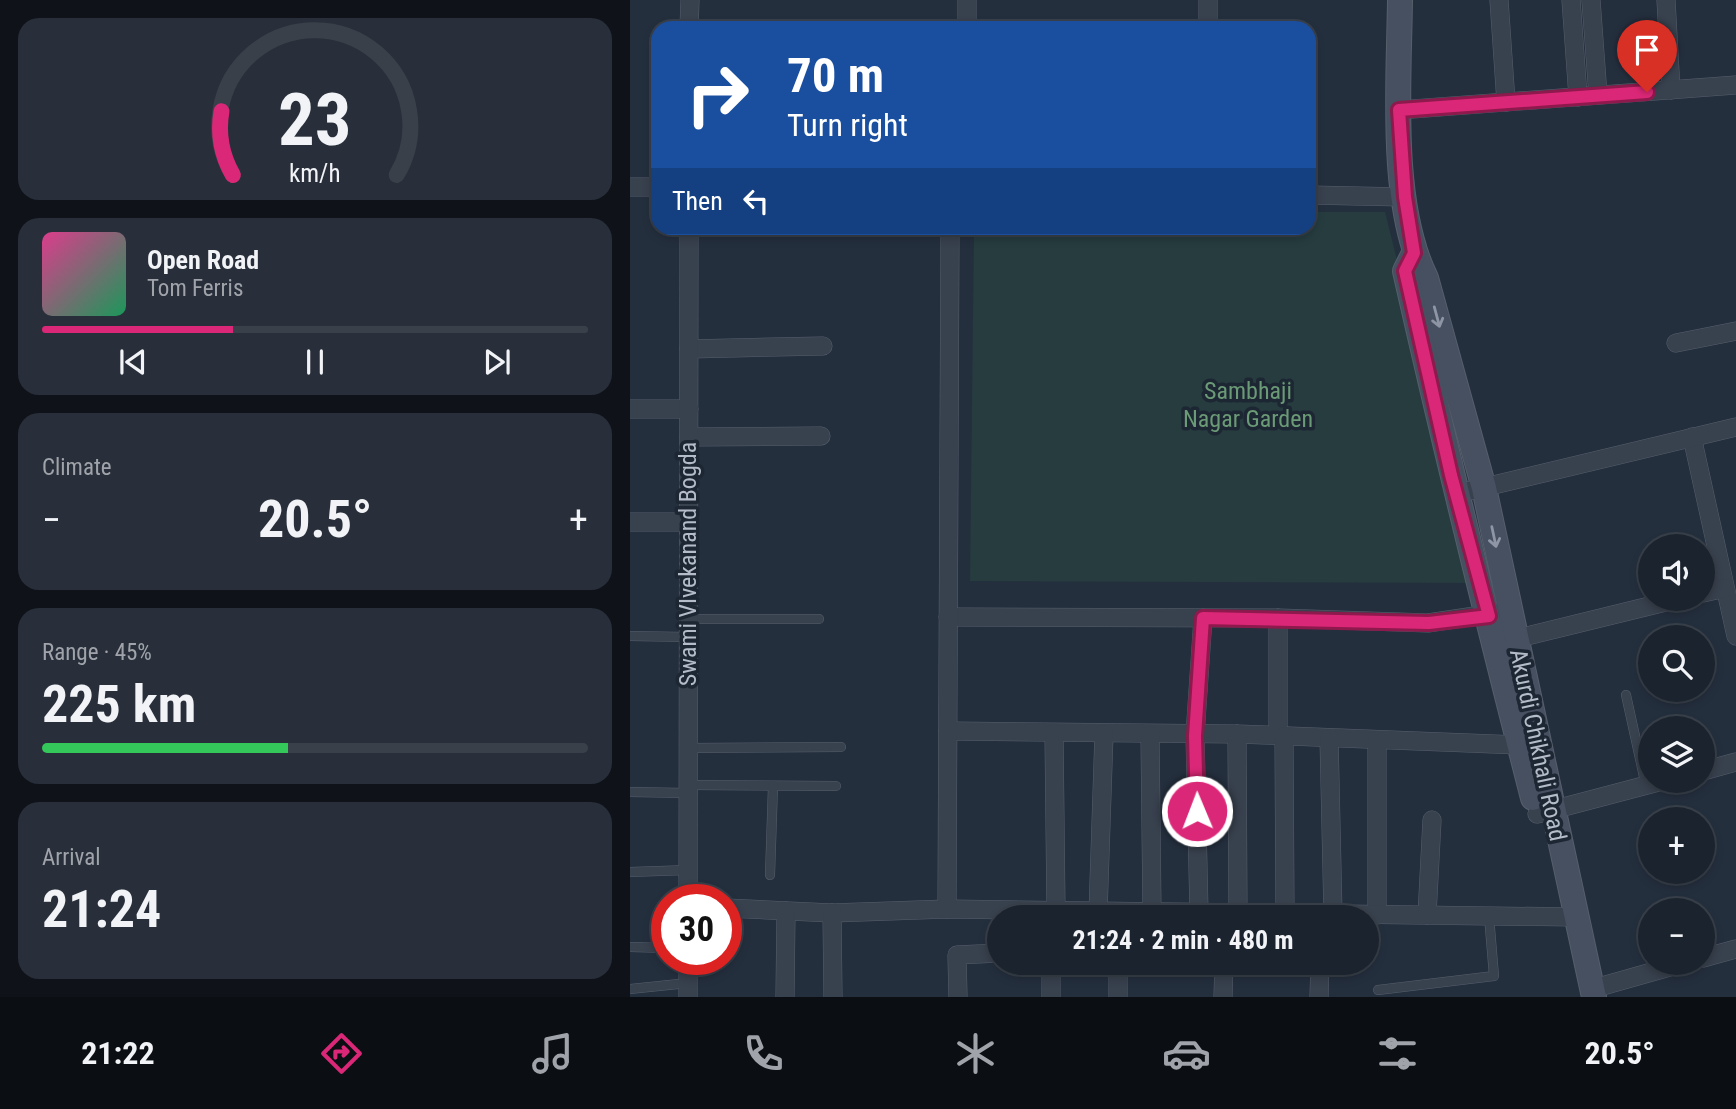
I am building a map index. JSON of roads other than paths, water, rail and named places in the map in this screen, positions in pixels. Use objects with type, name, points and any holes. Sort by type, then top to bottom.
[{"type":"main road","name":"Akurdi Chikhali Road","points":[[1400,0],[1399,110],[1405,197],[1414,253],[1426,278],[1484,488],[1499,611],[1515,639],[1544,812]]},
{"type":"main road","points":[[1414,253],[1405,271],[1456,494],[1499,611],[1519,745],[1544,812],[1567,917],[1588,994]]},
{"type":"street","points":[[690,0],[690,21]]},
{"type":"street","points":[[967,0],[967,21]]},
{"type":"street","points":[[1208,0],[1208,21]]},
{"type":"street","points":[[1499,0],[1506,102]]},
{"type":"street","points":[[1571,0],[1578,97]]},
{"type":"street","points":[[1591,0],[1598,95]]},
{"type":"street","points":[[1666,0],[1671,90]]},
{"type":"street","points":[[1399,110],[1736,85]]},
{"type":"street","points":[[630,187],[651,187]]},
{"type":"street","points":[[1316,195],[1405,197]]},
{"type":"street","name":"Swami VIvekanand Bogda","points":[[688,884],[689,235]]},
{"type":"street","points":[[947,909],[950,235]]},
{"type":"street","points":[[1676,343],[1736,331]]},
{"type":"street","points":[[689,349],[823,346]]},
{"type":"street","points":[[630,409],[689,409]]},
{"type":"street","points":[[1456,494],[1736,427]]},
{"type":"street","points":[[689,437],[821,436]]},
{"type":"street","points":[[1692,437],[1735,627]]},
{"type":"street","points":[[630,522],[689,522]]},
{"type":"street","points":[[1515,639],[1638,609]]},
{"type":"street","points":[[948,617],[1279,618],[1429,623],[1499,611]]},
{"type":"street","points":[[1199,905],[1195,736],[1203,618]]},
{"type":"street","points":[[1279,618],[1284,905]]},
{"type":"street","points":[[948,731],[1195,736],[1237,734],[1519,745]]},
{"type":"street","points":[[1055,733],[1056,905]]},
{"type":"street","points":[[1098,905],[1104,734]]},
{"type":"street","points":[[1228,905],[1237,734]]},
{"type":"street","points":[[1150,735],[1152,905]]},
{"type":"street","points":[[1325,905],[1329,738]]},
{"type":"street","points":[[1377,740],[1377,905]]},
{"type":"street","points":[[1715,768],[1736,762]]},
{"type":"street","points":[[1544,812],[1638,788]]},
{"type":"street","points":[[1427,915],[1432,820]]},
{"type":"street","points":[[742,909],[832,913],[947,909],[987,912]]},
{"type":"street","points":[[785,997],[786,911]]},
{"type":"street","points":[[832,913],[833,997]]},
{"type":"street","points":[[1379,915],[1567,917]]},
{"type":"street","points":[[1715,955],[1736,949]]},
{"type":"street","points":[[958,997],[957,955],[987,954]]},
{"type":"street","points":[[1051,975],[1051,997]]},
{"type":"street","points":[[1118,975],[1118,997]]},
{"type":"street","points":[[1223,997],[1224,975]]},
{"type":"street","points":[[1319,997],[1320,975]]},
{"type":"street","points":[[1588,994],[1647,975]]},
{"type":"lane","points":[[630,636],[688,628],[819,619]]},
{"type":"lane","points":[[1626,695],[1638,747]]},
{"type":"lane","points":[[688,748],[841,747]]},
{"type":"lane","points":[[770,876],[773,786]]},
{"type":"lane","points":[[630,792],[836,786]]},
{"type":"lane","points":[[630,872],[688,870]]},
{"type":"lane","points":[[1378,990],[1494,976],[1489,916]]},
{"type":"lane","points":[[630,947],[651,948]]},
{"type":"lane","points":[[630,989],[688,990]]},
{"type":"park label","name":"Sambhaji Nagar Garden","points":[[1248,405]]}]
